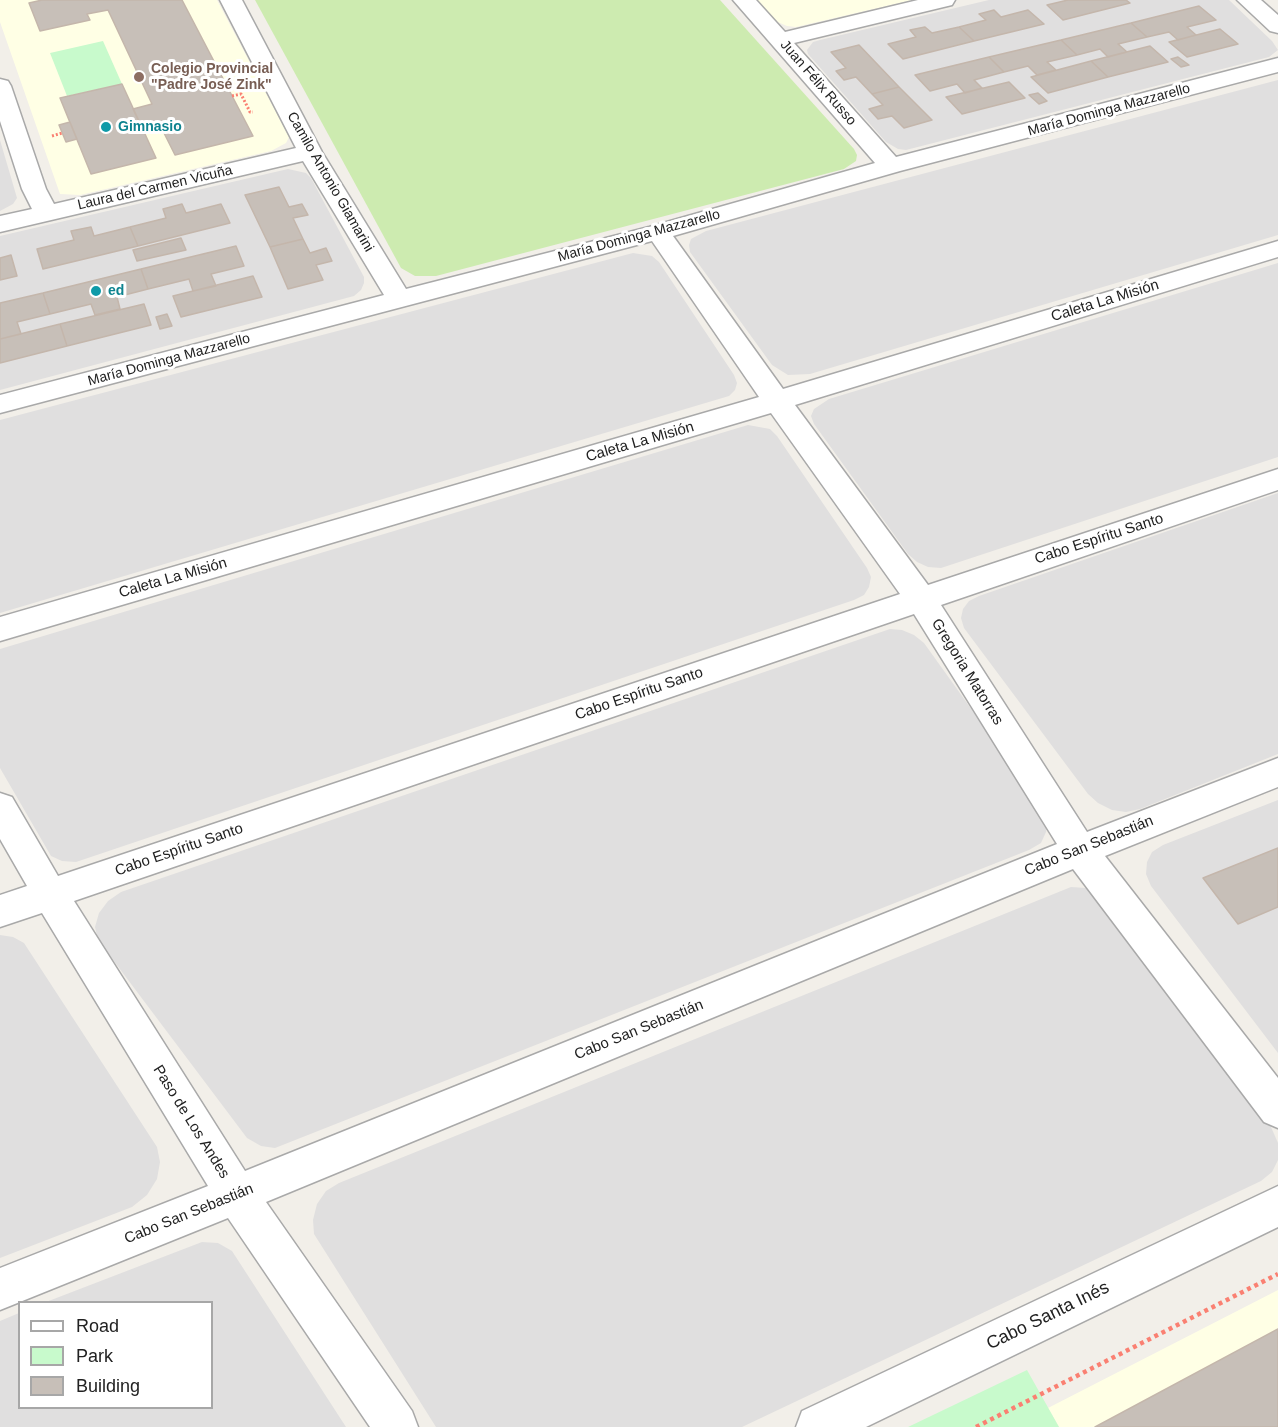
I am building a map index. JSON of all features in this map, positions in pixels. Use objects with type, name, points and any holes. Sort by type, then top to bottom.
[{"type":"street","name":"Camilo Antonio Giamarini","points":[[231,0],[310,152],[399,299]]},
{"type":"street","name":"Juan Félix Russo","points":[[744,0],[891,166]]},
{"type":"street","points":[[781,40],[944,0]]},
{"type":"street","points":[[1248,0],[1278,26]]},
{"type":"street","name":"María Dominga Mazzarello","points":[[0,404],[658,232],[891,166],[1278,65]]},
{"type":"street","points":[[0,86],[34,189],[45,212]]},
{"type":"street","name":"Laura del Carmen Vicuña","points":[[0,224],[310,152]]},
{"type":"street","name":"Gregoria Matorras","points":[[658,232],[920,598],[1079,850],[1278,1109]]},
{"type":"street","name":"Caleta La Misión","points":[[0,629],[777,401],[1278,249]]},
{"type":"street","name":"Cabo Espíritu Santo","points":[[0,910],[1278,479]]},
{"type":"street","name":"Cabo San Sebastián","points":[[0,1289],[237,1196],[1079,850],[1278,772]]},
{"type":"street","name":"Paso de Los Andes","points":[[0,807],[50,894],[237,1196],[396,1427]]},
{"type":"street","name":"Cabo Santa Inés","points":[[818,1427],[1278,1206]]},
{"type":"path","points":[[52,136],[62,134]]},
{"type":"path","points":[[976,1427],[1278,1274]]},
{"type":"shaded area","name":"Colegio Provincial \"Padre José Zink\"","points":[[0,0],[217,0],[289,137],[286,143],[271,151],[80,195],[60,194],[0,22]]},
{"type":"shaded area","points":[[755,0],[912,0],[796,27],[773,20]]},
{"type":"shaded area","points":[[989,0],[1229,0],[1272,41],[1278,50],[1269,57],[906,150],[898,149],[886,142],[808,54],[807,50],[813,42]]},
{"type":"shaded area","points":[[1278,80],[1278,235],[810,374],[788,375],[772,365],[690,252],[691,239],[706,231]]},
{"type":"shaded area","points":[[0,140],[17,198],[13,204],[0,211]]},
{"type":"shaded area","points":[[288,169],[306,173],[311,178],[364,277],[361,290],[354,296],[0,390],[0,236]]},
{"type":"shaded area","points":[[633,253],[652,256],[659,262],[734,375],[737,383],[735,390],[729,396],[0,613],[0,420]]},
{"type":"shaded area","points":[[1278,263],[1278,457],[941,568],[928,567],[917,562],[908,554],[814,424],[811,416],[814,409],[829,399]]},
{"type":"shaded area","points":[[748,425],[770,429],[777,436],[867,568],[871,577],[864,595],[76,862],[62,861],[51,856],[0,768],[0,649]]},
{"type":"shaded area","points":[[1278,493],[1278,754],[1140,809],[1126,812],[1112,810],[1098,803],[1088,794],[964,628],[961,618],[963,609],[969,601],[979,596]]},
{"type":"shaded area","points":[[890,629],[902,630],[914,635],[924,643],[1043,809],[1047,821],[1046,832],[1041,843],[1029,850],[275,1148],[261,1146],[247,1138],[98,940],[95,927],[99,913],[108,901],[121,892]]},
{"type":"shaded area","points":[[1278,800],[1278,1053],[1151,886],[1146,874],[1147,862],[1152,852],[1163,845]]},
{"type":"shaded area","points":[[1071,887],[1086,888],[1101,895],[1112,905],[1271,1127],[1278,1143],[1278,1160],[1272,1172],[1261,1181],[742,1427],[436,1427],[314,1234],[313,1220],[317,1204],[326,1191],[339,1183]]},
{"type":"shaded area","points":[[0,935],[13,937],[24,943],[157,1147],[160,1162],[157,1179],[147,1195],[132,1207],[0,1258]]},
{"type":"shaded area","points":[[202,1242],[218,1243],[232,1251],[346,1427],[0,1427],[0,1321],[18,1313],[18,1409],[213,1409],[213,1301],[49,1301]]},
{"type":"shaded area","points":[[1278,1290],[1278,1427],[1059,1427],[1048,1408]]},
{"type":"green space","points":[[255,0],[720,0],[854,149],[857,155],[856,161],[844,169],[436,276],[415,276],[401,268]]},
{"type":"green space","points":[[103,41],[122,84],[67,96],[50,53]]},
{"type":"green space","points":[[1027,1370],[1059,1427],[908,1427]]},
{"type":"building","points":[[42,0],[182,0],[253,136],[175,155],[162,129],[144,133],[133,109],[152,104],[108,10],[87,14],[90,20],[40,31],[29,3]]},
{"type":"building","points":[[1068,0],[1126,0],[1130,3],[1063,20],[1047,5]]},
{"type":"building","points":[[1199,6],[1216,20],[1187,27],[1196,35],[1178,40],[1169,32],[1147,37],[1131,23]]},
{"type":"building","points":[[994,10],[1001,17],[1028,10],[1044,24],[974,41],[959,27],[986,20],[979,14]]},
{"type":"building","points":[[1131,23],[1147,37],[1118,44],[1127,52],[1108,57],[1100,49],[1077,55],[1061,40]]},
{"type":"building","points":[[925,27],[932,33],[959,27],[974,41],[903,59],[888,44],[916,37],[910,30]]},
{"type":"building","points":[[1220,29],[1238,44],[1187,57],[1169,42]]},
{"type":"building","points":[[1061,40],[1077,55],[1047,62],[1056,70],[1037,75],[1028,66],[1004,72],[989,57]]},
{"type":"building","points":[[859,45],[899,87],[872,94],[856,77],[844,80],[836,71],[846,68],[831,52]]},
{"type":"building","points":[[1150,46],[1168,62],[1108,77],[1091,61]]},
{"type":"building","points":[[989,57],[1004,72],[974,80],[982,88],[965,93],[957,84],[930,91],[915,75]]},
{"type":"building","points":[[1178,57],[1189,65],[1181,67],[1171,59]]},
{"type":"building","points":[[1091,61],[1108,77],[1048,93],[1031,77]]},
{"type":"building","points":[[1009,82],[1025,98],[962,114],[946,97]]},
{"type":"building","name":"Gimnasio","points":[[122,84],[156,158],[91,174],[60,98]]},
{"type":"building","points":[[899,87],[932,120],[904,128],[892,116],[878,119],[869,109],[883,105],[872,94]]},
{"type":"building","points":[[1038,93],[1047,101],[1039,104],[1029,95]]},
{"type":"building","points":[[70,122],[77,139],[66,142],[59,125]]},
{"type":"building","points":[[279,187],[289,207],[302,204],[308,215],[293,218],[303,239],[270,247],[245,195]]},
{"type":"building","name":"ed","points":[[182,204],[186,213],[221,204],[230,223],[138,246],[130,227],[166,218],[163,209]]},
{"type":"building","name":"ed","points":[[91,227],[94,236],[130,227],[138,246],[43,269],[37,249],[74,240],[71,231]]},
{"type":"building","points":[[181,238],[186,250],[137,261],[133,250]]},
{"type":"building","points":[[303,239],[310,253],[326,248],[332,261],[316,265],[323,280],[288,289],[270,247]]},
{"type":"building","name":"ed","points":[[236,246],[244,266],[211,274],[216,286],[193,291],[189,279],[148,289],[141,269]]},
{"type":"building","points":[[11,255],[17,276],[0,280],[0,258]]},
{"type":"building","name":"ed","points":[[141,269],[148,289],[117,297],[120,309],[95,315],[91,304],[50,314],[43,293]]},
{"type":"building","points":[[253,276],[262,297],[181,317],[173,296]]},
{"type":"building","points":[[43,293],[50,314],[17,322],[21,334],[0,339],[0,303]]},
{"type":"building","name":"ed","points":[[144,304],[151,325],[67,346],[60,324]]},
{"type":"building","points":[[167,314],[172,326],[160,329],[156,317]]},
{"type":"building","points":[[60,324],[67,346],[0,363],[0,339]]},
{"type":"building","points":[[1278,848],[1278,907],[1238,924],[1203,878]]},
{"type":"building","points":[[1278,1329],[1278,1427],[1095,1427]]},
{"type":"place","name":"Colegio Provincial \"Padre José Zink\"","points":[[139,77]]},
{"type":"place","name":"Gimnasio","points":[[106,127]]},
{"type":"place","name":"ed","points":[[96,291]]}]
